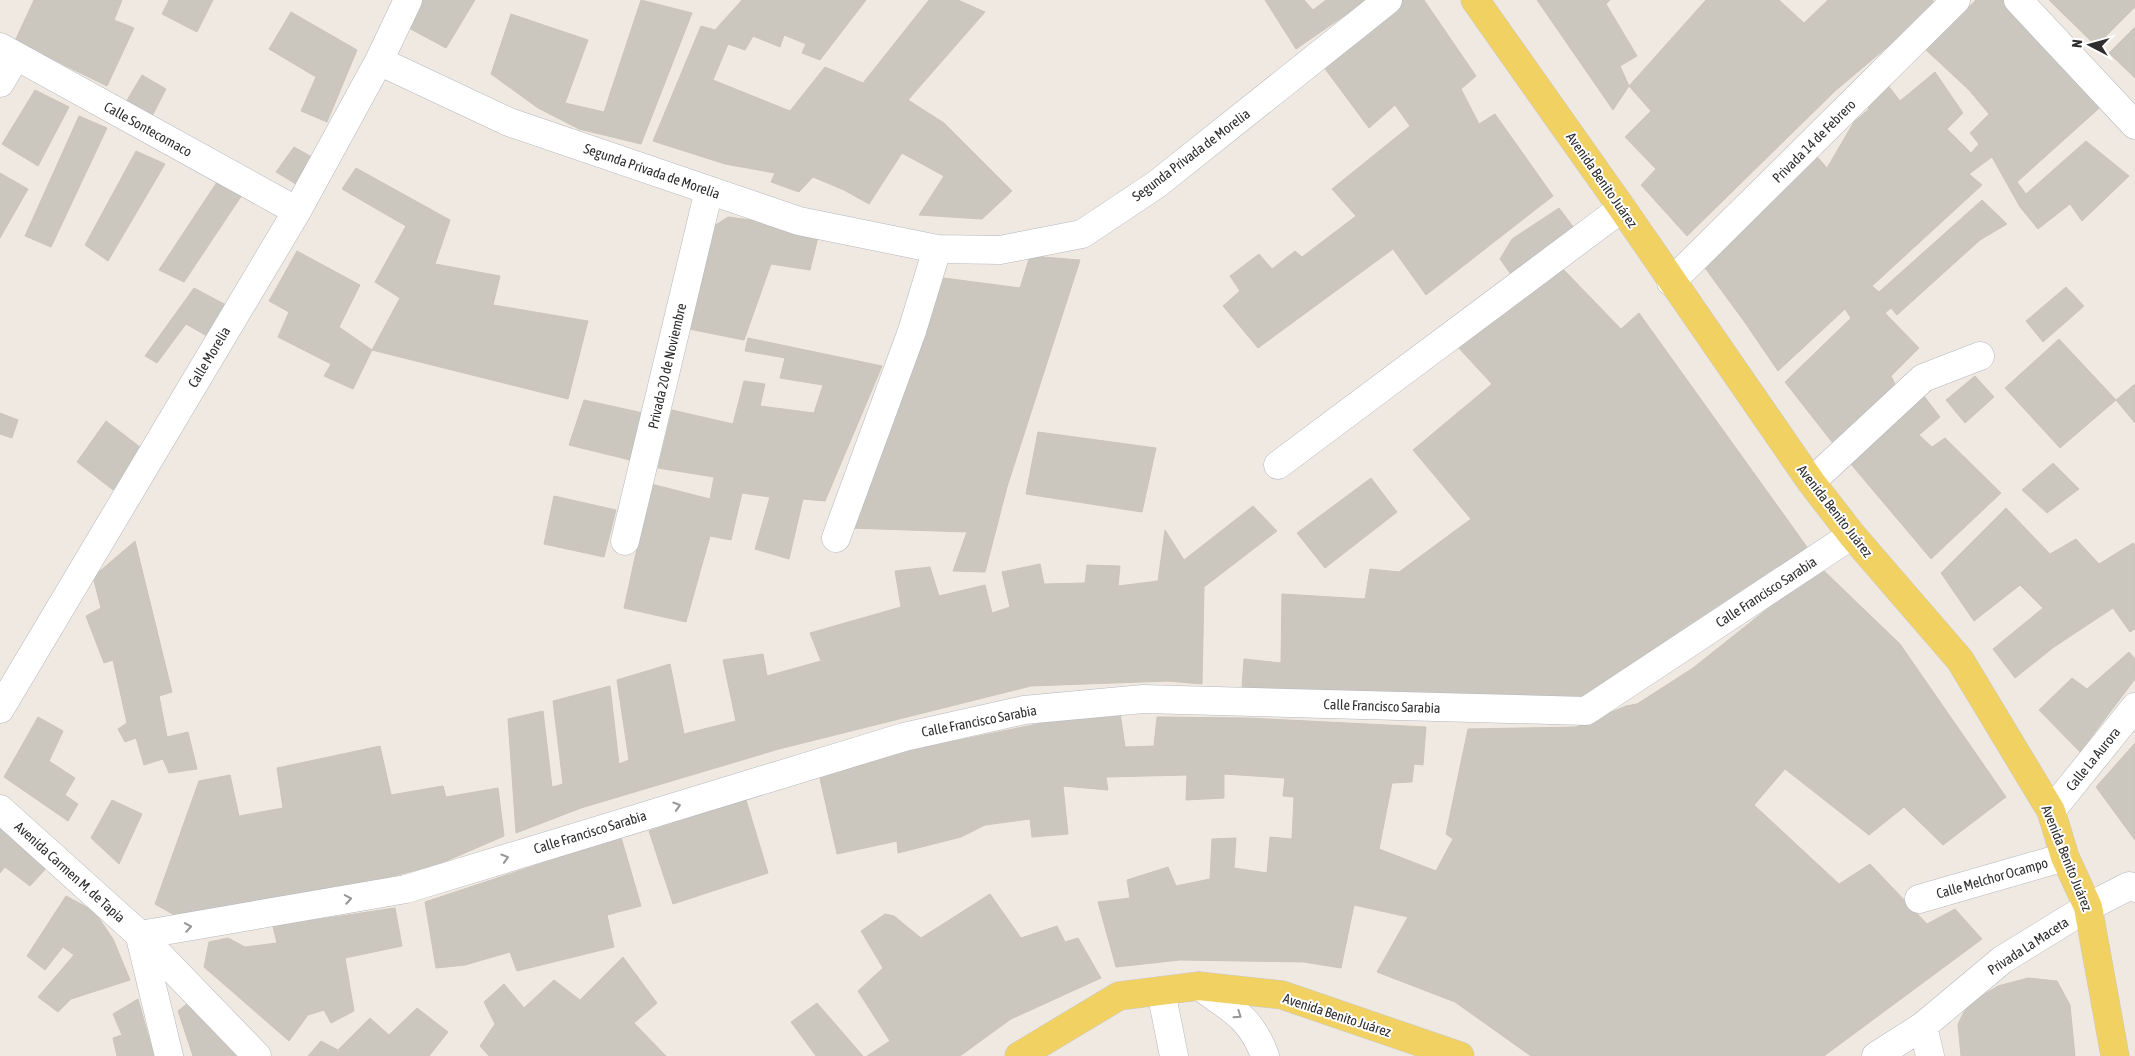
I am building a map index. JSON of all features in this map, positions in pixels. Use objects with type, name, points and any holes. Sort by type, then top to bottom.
[{"type":"main road","name":"Avenida Benito Juárez","points":[[1475,0],[1622,208],[1671,282],[1811,482],[1852,535],[1960,660],[2051,811],[2065,857],[2088,908],[2114,1056]]},
{"type":"main road","name":"Avenida Benito Juárez","points":[[1019,1056],[1120,996],[1199,986],[1282,995],[1460,1056]]},
{"type":"street","name":"Calle Morelia","points":[[0,709],[297,211],[379,61],[408,0]]},
{"type":"street","name":"Segunda Privada de Morelia","points":[[379,61],[509,122],[799,221],[937,249],[1000,250],[1082,234],[1157,184],[1388,0]]},
{"type":"street","name":"Privada 14 de Febrero","points":[[1671,282],[1956,0]]},
{"type":"street","points":[[2018,0],[2135,125]]},
{"type":"street","points":[[0,83],[8,52]]},
{"type":"street","name":"Calle Sontecomaco","points":[[8,52],[297,211]]},
{"type":"street","name":"Privada 20 de Noviembre","points":[[625,541],[709,190]]},
{"type":"street","points":[[1278,465],[1622,208]]},
{"type":"street","points":[[836,538],[912,331],[937,249]]},
{"type":"street","points":[[1811,482],[1923,378],[1980,356]]},
{"type":"street","name":"Calle Francisco Sarabia","points":[[140,935],[406,889],[904,736],[1024,710],[1143,699],[1586,712],[1852,535]]},
{"type":"street","name":"Calle La Aurora","points":[[2051,811],[2135,708]]},
{"type":"street","name":"Avenida Carmen M. de Tapia","points":[[0,809],[140,935],[257,1056]]},
{"type":"street","name":"Calle Melchor Ocampo","points":[[1919,899],[2065,857]]},
{"type":"street","name":"Privada La Maceta","points":[[1876,1056],[1923,1026],[2002,960],[2088,908],[2129,886],[2135,888]]},
{"type":"street","points":[[140,935],[169,1056]]},
{"type":"street","points":[[1199,986],[1246,1020],[1259,1039],[1265,1056]]},
{"type":"street","points":[[1154,1056],[1171,1044],[1161,991]]},
{"type":"street","points":[[1923,1026],[1930,1056]]},
{"type":"building","points":[[34,0],[122,0],[114,20],[134,28],[107,86],[15,41]]},
{"type":"building","points":[[169,0],[213,0],[197,32],[162,14]]},
{"type":"building","points":[[420,0],[475,0],[446,48],[405,26]]},
{"type":"building","points":[[641,0],[692,13],[641,144],[579,129],[538,108],[491,74],[511,14],[588,40],[565,103],[604,112]]},
{"type":"building","points":[[742,0],[866,0],[820,60],[802,53],[806,44],[784,35],[780,47],[753,36],[745,50],[728,44],[713,80],[790,111],[825,67],[863,83],[929,0],[958,0],[985,12],[908,100],[944,123],[1012,191],[982,219],[919,215],[944,176],[902,153],[869,204],[844,190],[813,177],[799,192],[771,182],[775,173],[725,164],[653,141],[701,26],[715,30]]},
{"type":"building","points":[[1265,0],[1304,0],[1313,10],[1326,0],[1367,0],[1296,49]]},
{"type":"building","points":[[1399,0],[1424,0],[1476,76],[1461,89],[1479,124],[1495,114],[1553,196],[1426,295],[1393,249],[1258,348],[1223,306],[1240,291],[1230,276],[1259,254],[1272,269],[1295,251],[1302,257],[1356,216],[1332,189],[1410,126],[1395,105],[1369,128],[1320,62]]},
{"type":"building","points":[[1537,0],[1610,0],[1606,4],[1637,56],[1620,66],[1629,86],[1613,110]]},
{"type":"building","points":[[1706,0],[1779,0],[1804,23],[1828,0],[1932,0],[1937,5],[1835,91],[1687,236],[1641,185],[1656,169],[1625,137],[1651,111],[1629,86]]},
{"type":"building","points":[[1976,0],[2004,0],[2106,102],[2017,182],[2026,194],[2086,141],[2129,176],[2082,221],[2070,204],[2038,229],[2020,207],[1992,157],[1969,174],[1982,185],[1872,286],[1879,292],[1982,200],[2007,224],[1980,240],[1897,315],[1891,308],[1885,313],[1919,348],[1891,376],[1898,390],[1832,442],[1785,382],[1851,318],[1845,309],[1778,371],[1700,261],[1813,152],[1827,168],[1854,122],[1869,109],[1861,97],[1884,80],[1900,101],[1935,72],[1963,113],[1947,129],[1971,153],[1979,144],[1970,133],[1989,114],[1969,90],[1925,49]]},
{"type":"building","points":[[2049,0],[2135,0],[2135,7],[2096,46]]},
{"type":"building","points":[[291,12],[357,50],[327,122],[301,111],[316,77],[269,49]]},
{"type":"building","points":[[2135,27],[2135,78],[2109,53]]},
{"type":"building","points":[[142,75],[166,89],[151,118],[126,102]]},
{"type":"building","points":[[35,90],[69,107],[38,166],[2,144]]},
{"type":"building","points":[[79,116],[107,128],[51,247],[25,236]]},
{"type":"building","points":[[294,147],[312,157],[296,184],[276,172]]},
{"type":"building","points":[[136,151],[165,164],[108,261],[85,245]]},
{"type":"building","points":[[356,168],[450,220],[435,264],[500,276],[493,305],[588,321],[568,399],[372,350],[400,298],[375,282],[406,226],[342,189]]},
{"type":"building","points":[[0,173],[28,189],[0,238]]},
{"type":"building","points":[[217,182],[242,195],[184,282],[159,270]]},
{"type":"building","points":[[1559,208],[1577,232],[1512,276],[1500,259],[1512,239]]},
{"type":"building","points":[[728,217],[820,229],[810,270],[771,264],[744,340],[689,329],[711,228]]},
{"type":"building","points":[[297,251],[360,285],[339,327],[372,350],[353,389],[324,376],[331,364],[278,337],[289,312],[269,301]]},
{"type":"building","points":[[1030,256],[1080,260],[1007,487],[985,572],[953,571],[967,532],[849,528],[944,278],[1020,288]]},
{"type":"building","points":[[1563,269],[1621,329],[1639,313],[1807,547],[1633,675],[1571,704],[1242,688],[1244,659],[1281,663],[1282,594],[1365,599],[1370,569],[1399,572],[1471,519],[1413,450],[1492,384],[1456,345]]},
{"type":"building","points":[[2066,287],[2084,306],[2043,342],[2026,321]]},
{"type":"building","points":[[194,288],[228,306],[207,336],[186,324],[157,363],[145,356]]},
{"type":"building","points":[[748,338],[882,366],[825,501],[803,499],[789,559],[755,549],[770,497],[742,493],[731,540],[710,536],[686,622],[624,608],[651,484],[710,499],[714,477],[658,468],[672,410],[733,424],[744,381],[765,384],[760,406],[814,413],[823,385],[780,378],[785,358],[745,351]]},
{"type":"building","points":[[2059,339],[2116,400],[2060,448],[2005,388]]},
{"type":"building","points":[[1975,376],[1994,397],[1965,423],[1946,400]]},
{"type":"building","points":[[2135,384],[2135,423],[2116,400]]},
{"type":"building","points":[[1924,396],[1940,417],[1919,435],[1932,447],[1945,438],[2001,493],[1931,559],[1850,463]]},
{"type":"building","points":[[584,400],[643,413],[630,460],[569,445]]},
{"type":"building","points":[[0,413],[18,420],[12,438],[0,434]]},
{"type":"building","points":[[106,421],[140,447],[113,490],[77,462]]},
{"type":"building","points":[[1038,432],[1156,448],[1142,512],[1026,494]]},
{"type":"building","points":[[2053,463],[2079,489],[2047,513],[2022,490]]},
{"type":"building","points":[[1371,478],[1397,512],[1325,568],[1297,533]]},
{"type":"building","points":[[554,496],[616,510],[604,557],[544,544]]},
{"type":"building","points":[[1253,506],[1277,531],[1204,587],[1202,684],[1168,681],[1031,686],[779,749],[581,808],[516,833],[508,719],[543,711],[552,787],[563,784],[553,701],[610,686],[619,764],[629,760],[617,680],[670,664],[684,734],[736,721],[723,660],[763,654],[767,676],[821,661],[810,633],[901,607],[895,571],[930,567],[939,596],[985,585],[992,613],[1010,607],[1002,572],[1040,564],[1044,584],[1085,583],[1087,565],[1120,566],[1118,586],[1158,581],[1165,530],[1184,560]]},
{"type":"building","points":[[2006,508],[2050,554],[2076,539],[2099,564],[2133,543],[2135,545],[2135,629],[2130,632],[2113,608],[2054,647],[2015,678],[1993,649],[2043,608],[2020,585],[1974,621],[1941,573]]},
{"type":"building","points":[[135,541],[172,692],[159,696],[167,737],[188,732],[197,769],[169,773],[163,759],[144,765],[136,738],[125,742],[118,729],[127,723],[113,660],[104,663],[86,616],[101,608],[93,577]]},
{"type":"building","points":[[1820,567],[1900,644],[2006,797],[1943,845],[1904,807],[1869,835],[1785,769],[1754,805],[1839,884],[1870,864],[1927,924],[1955,909],[1982,939],[1824,1056],[1531,1056],[1455,1002],[1377,972],[1408,917],[1354,905],[1341,968],[1304,962],[1180,960],[1116,967],[1098,902],[1130,898],[1127,880],[1168,867],[1176,886],[1210,879],[1212,839],[1236,838],[1234,868],[1267,873],[1270,837],[1292,839],[1294,797],[1283,796],[1285,778],[1224,774],[1224,798],[1186,800],[1187,775],[1106,777],[1108,790],[1063,786],[1068,834],[1032,837],[1030,819],[985,825],[961,837],[898,853],[897,841],[837,854],[819,774],[887,755],[1042,723],[1120,713],[1125,747],[1154,746],[1157,717],[1248,718],[1426,727],[1423,765],[1414,764],[1412,782],[1392,783],[1379,849],[1436,871],[1453,839],[1446,834],[1468,729],[1576,727],[1626,706],[1637,704],[1693,668]]},
{"type":"building","points":[[2129,652],[2135,659],[2135,679],[2080,752],[2039,710],[2072,678],[2087,689]]},
{"type":"building","points":[[38,717],[63,731],[49,761],[75,778],[65,795],[78,804],[68,821],[4,777]]},
{"type":"building","points":[[2135,743],[2135,840],[2096,787]]},
{"type":"building","points":[[380,746],[391,795],[443,786],[446,797],[498,788],[504,836],[437,865],[311,897],[176,916],[155,904],[199,781],[230,775],[239,816],[283,808],[277,768]]},
{"type":"building","points":[[112,800],[142,814],[119,864],[91,838]]},
{"type":"building","points":[[746,800],[768,873],[673,904],[649,831]]},
{"type":"building","points":[[0,825],[50,864],[30,886],[5,867],[0,873]]},
{"type":"building","points":[[621,837],[641,906],[607,915],[614,947],[517,971],[510,952],[465,965],[436,968],[425,902]]},
{"type":"building","points":[[990,894],[1021,938],[1057,926],[1065,942],[1078,938],[1101,978],[1011,1019],[960,1056],[867,1056],[890,1041],[858,991],[883,968],[861,931],[885,914],[894,916],[921,938]]},
{"type":"building","points":[[66,896],[94,911],[113,939],[130,980],[71,999],[58,1012],[38,997],[74,955],[63,947],[45,970],[27,956]]},
{"type":"building","points":[[395,908],[402,946],[345,958],[354,1011],[331,1023],[324,1010],[308,1015],[289,1041],[204,967],[209,942],[228,938],[245,947],[277,943],[273,926]]},
{"type":"building","points":[[623,957],[657,1003],[634,1023],[666,1056],[489,1056],[480,1046],[495,1024],[484,1002],[504,984],[524,1008],[554,980],[580,1000]]},
{"type":"building","points":[[2028,978],[2057,981],[2070,1005],[2075,1056],[1961,1056],[1958,1024],[1968,1004],[1998,986]]},
{"type":"building","points":[[138,999],[154,1056],[117,1056],[113,1038],[122,1035],[113,1014]]},
{"type":"building","points":[[193,999],[244,1056],[193,1056],[178,1011]]},
{"type":"building","points":[[817,1003],[863,1056],[816,1056],[791,1022]]},
{"type":"building","points":[[417,1008],[448,1032],[429,1056],[308,1056],[321,1041],[338,1050],[370,1018],[389,1035]]}]
